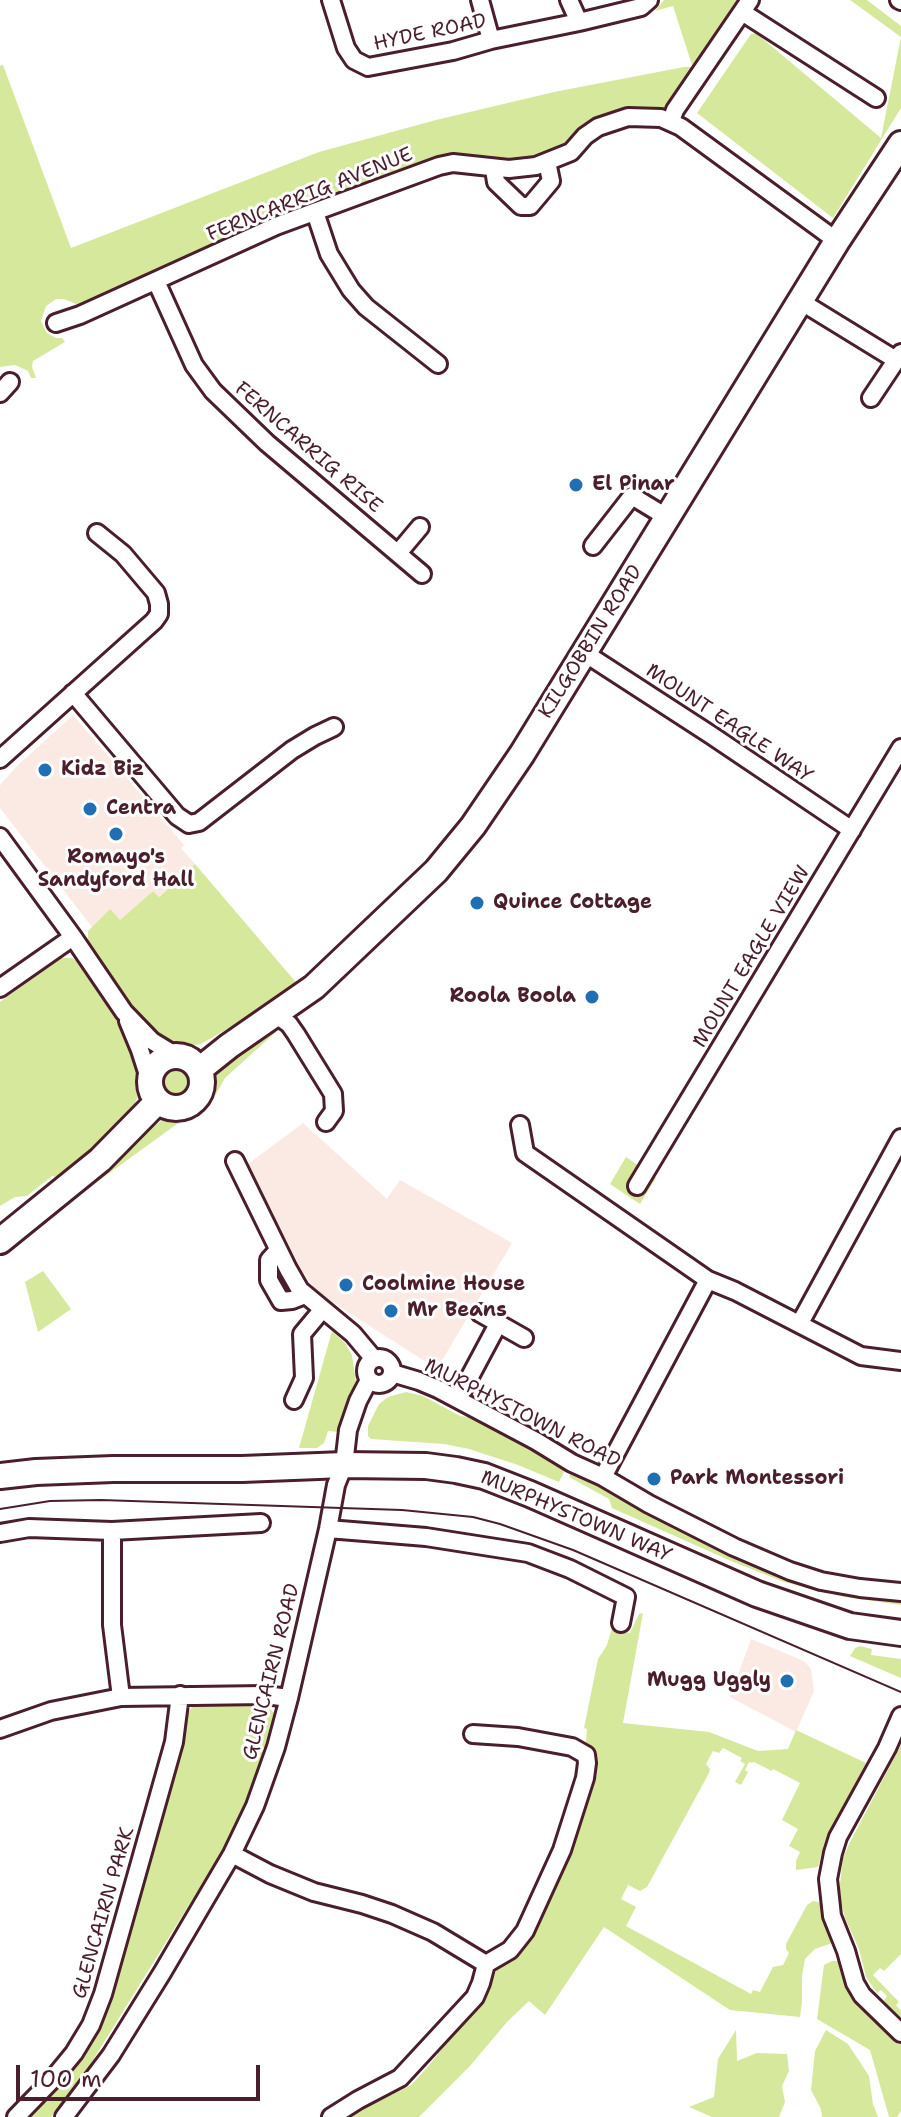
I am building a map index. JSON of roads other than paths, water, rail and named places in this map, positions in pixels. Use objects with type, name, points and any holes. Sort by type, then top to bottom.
[{"type":"street","name":"HYDE ROAD","points":[[331,0],[346,48],[354,60],[368,67],[579,22],[645,3]]},
{"type":"street","points":[[480,0],[491,40]]},
{"type":"street","points":[[569,0],[579,22]]},
{"type":"street","points":[[837,241],[671,121],[675,110],[746,6],[876,98]]},
{"type":"street","name":"FERNCARRIG AVENUE","points":[[56,323],[276,226],[439,166],[453,163],[494,169],[536,166],[571,152],[585,136],[613,121],[646,116],[671,121]]},
{"type":"street","name":"KILGOBBIN ROAD","points":[[199,1070],[314,987],[436,871],[473,826],[668,518],[837,241],[901,144]]},
{"type":"street","points":[[494,169],[496,182],[521,206],[530,206],[551,181],[547,162]]},
{"type":"street","points":[[315,212],[329,254],[351,290],[366,307],[438,364]]},
{"type":"street","name":"FERNCARRIG RISE","points":[[156,281],[194,365],[213,391],[267,443],[422,574]]},
{"type":"street","points":[[800,301],[898,356],[871,398]]},
{"type":"street","points":[[593,546],[632,496],[668,518]]},
{"type":"street","points":[[399,552],[420,527]]},
{"type":"street","points":[[0,759],[159,614],[156,593],[123,554],[97,533]]},
{"type":"street","name":"MOUNT EAGLE WAY","points":[[583,652],[852,830]]},
{"type":"street","points":[[73,693],[177,816],[189,824],[199,822],[292,750],[334,727]]},
{"type":"street","name":"MOUNT EAGLE VIEW","points":[[637,1186],[901,748]]},
{"type":"street","points":[[0,837],[124,1012],[152,1041],[175,1055],[191,1060],[199,1070],[202,1088],[192,1102],[176,1108],[167,1107],[154,1091],[124,1012]]},
{"type":"street","points":[[0,988],[73,937]]},
{"type":"street","points":[[276,1015],[289,1024],[333,1094],[334,1111],[326,1122]]},
{"type":"street","points":[[0,1241],[100,1160],[154,1091],[153,1069],[159,1061],[175,1055]]},
{"type":"street","points":[[520,1125],[525,1153],[708,1280],[800,1323],[861,1356],[901,1361]]},
{"type":"street","points":[[800,1323],[901,1138]]},
{"type":"street","points":[[235,1161],[300,1290],[353,1334],[374,1359]]},
{"type":"street","points":[[603,1477],[708,1280]]},
{"type":"street","points":[[294,1400],[304,1378],[302,1334],[322,1310]]},
{"type":"street","points":[[480,1313],[524,1338]]},
{"type":"street","points":[[458,1399],[498,1324]]},
{"type":"street","points":[[374,1359],[388,1361],[392,1369],[384,1383],[376,1384],[369,1380],[366,1370],[374,1359]]},
{"type":"street","name":"MURPHYSTOWN ROAD","points":[[392,1373],[419,1381],[458,1399],[572,1463],[734,1547],[821,1581],[901,1592]]},
{"type":"street","name":"GLENCAIRN ROAD","points":[[64,2117],[111,2055],[162,1973],[232,1854],[255,1806],[289,1698],[336,1485],[344,1465],[348,1430],[369,1380]]},
{"type":"street","name":"MURPHYSTOWN WAY","points":[[0,1476],[85,1470],[344,1465],[426,1466],[484,1476],[757,1594],[850,1626],[901,1633]]},
{"type":"street","points":[[0,1533],[29,1528],[112,1531],[261,1523]]},
{"type":"street","points":[[328,1529],[426,1537],[528,1553],[570,1569],[626,1597],[621,1623]]},
{"type":"street","points":[[112,1531],[112,1625],[121,1697]]},
{"type":"street","name":"GLENCAIRN PARK","points":[[16,2117],[74,2053],[91,2025],[174,1742],[180,1695]]},
{"type":"street","points":[[0,1729],[51,1711],[121,1697],[265,1695],[289,1698]]},
{"type":"street","points":[[901,1716],[838,1837],[828,1879],[832,1916],[855,1983],[868,2001],[901,2033]]},
{"type":"street","points":[[331,2117],[400,2078],[475,1997],[486,1964],[510,1950],[525,1931],[562,1850],[585,1778],[586,1755],[579,1749],[518,1737],[473,1734]]},
{"type":"street","points":[[232,1854],[314,1892],[362,1904],[420,1926],[486,1964]]},
{"type":"tram line","points":[[0,1509],[50,1501],[101,1500],[402,1510],[473,1517],[573,1550],[901,1692]]},
{"type":"place","name":"El Pinar","points":[[576,485]]},
{"type":"place","name":"Kidz Biz","points":[[45,770]]},
{"type":"place","name":"Centra","points":[[90,809]]},
{"type":"place","name":"Romayo's Sandyford Hall","points":[[116,834]]},
{"type":"place","name":"Quince Cottage","points":[[477,903]]},
{"type":"place","name":"Roola Boola","points":[[592,997]]},
{"type":"place","name":"Coolmine House","points":[[346,1285]]},
{"type":"place","name":"Mr Beans","points":[[391,1311]]},
{"type":"place","name":"Park Montessori","points":[[654,1479]]},
{"type":"place","name":"Mugg Uggly","points":[[787,1681]]}]
